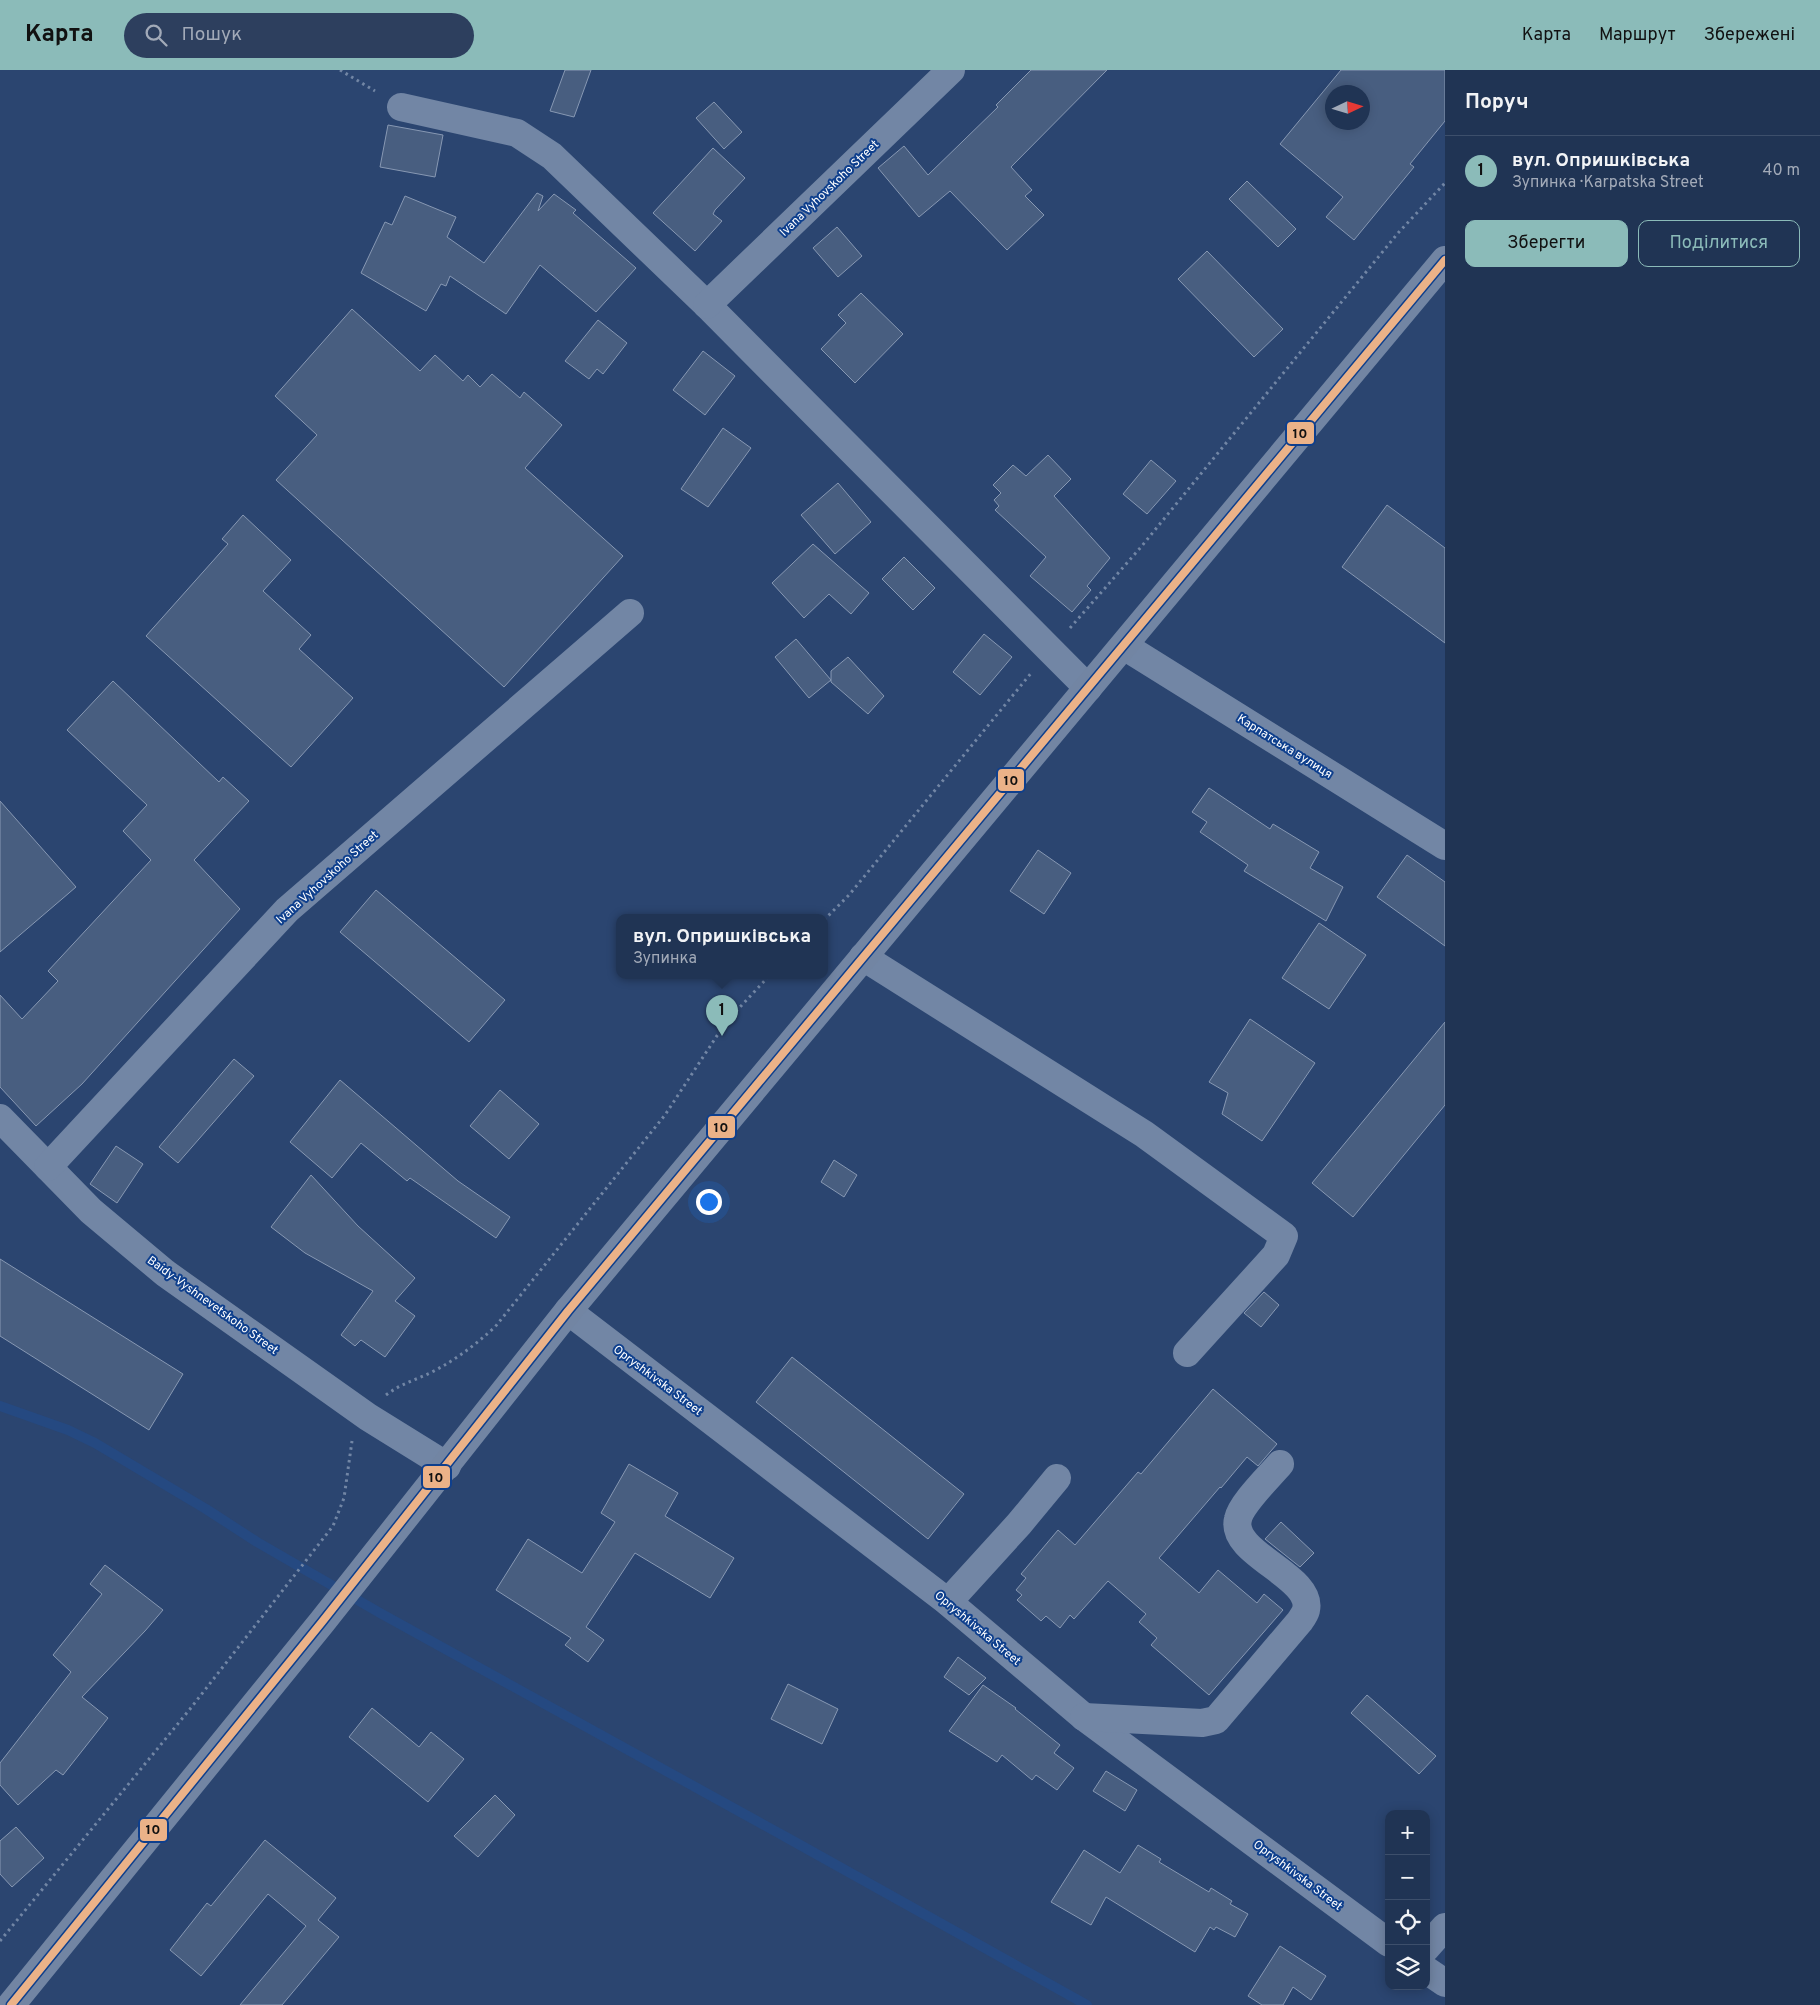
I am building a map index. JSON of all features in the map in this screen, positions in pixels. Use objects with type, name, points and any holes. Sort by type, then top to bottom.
[{"type":"main road","points":[[11,2005],[322,1622],[568,1311],[1445,260]]},
{"type":"street","name":"Ivana Vyhovskoho Street","points":[[707,305],[951,70]]},
{"type":"street","points":[[402,107],[517,133],[552,156],[707,305],[1088,688]]},
{"type":"street","name":"Ivana Vyhovskoho Street","points":[[48,1167],[287,910],[630,613]]},
{"type":"street","points":[[1124,646],[1445,846]]},
{"type":"street","points":[[863,957],[1144,1134],[1284,1236],[1276,1254],[1187,1353]]},
{"type":"street","name":"Baidy-Vyshnevetskoho Street","points":[[0,1118],[91,1211],[165,1273],[368,1417],[447,1466]]},
{"type":"street","name":"Opryshkivska Street","points":[[568,1311],[948,1602],[1084,1717],[1385,1940]]},
{"type":"street","points":[[1084,1717],[1209,1723],[1221,1715],[1300,1621],[1306,1610],[1305,1598],[1298,1587],[1245,1542],[1238,1532],[1237,1520],[1242,1509],[1280,1464]]},
{"type":"street","points":[[948,1602],[1019,1524],[1057,1478]]},
{"type":"street","points":[[1429,1945],[1445,1927]]},
{"type":"street","points":[[1430,1973],[1445,1983]]},
{"type":"path","points":[[340,70],[402,107]]},
{"type":"path","points":[[828,916],[850,895],[1050,650],[1141,547],[1398,233],[1445,183]]},
{"type":"path","points":[[0,1941],[183,1717],[333,1526],[344,1498],[352,1438],[384,1396],[397,1387],[431,1372],[467,1352],[495,1327],[665,1115],[726,1022],[766,979]]},
{"type":"building","points":[[565,70],[591,70],[574,117],[550,111]]},
{"type":"building","points":[[1031,70],[1107,70],[1011,167],[1032,190],[1025,196],[1044,215],[1007,250],[950,191],[919,217],[878,168],[904,146],[928,175],[998,107],[996,105]]},
{"type":"building","points":[[1341,70],[1445,70],[1445,121],[1410,164],[1414,167],[1354,240],[1326,217],[1343,197],[1280,144],[1325,89],[1325,130],[1370,130],[1370,85],[1329,85]]},
{"type":"building","points":[[714,102],[742,132],[724,149],[696,118]]},
{"type":"building","points":[[388,125],[443,135],[435,177],[380,167]]},
{"type":"building","points":[[713,148],[745,178],[715,210],[713,214],[722,221],[695,251],[653,213]]},
{"type":"building","points":[[1247,181],[1296,229],[1278,247],[1229,199]]},
{"type":"building","points":[[537,193],[543,196],[538,211],[554,194],[576,210],[573,213],[636,268],[596,312],[540,265],[506,314],[450,276],[446,286],[441,284],[426,311],[361,273],[385,222],[392,225],[405,196],[456,217],[447,237],[484,263]]},
{"type":"building","points":[[837,227],[862,256],[838,277],[813,248]]},
{"type":"building","points":[[1207,251],[1283,329],[1254,357],[1178,279]]},
{"type":"building","points":[[861,293],[903,334],[855,383],[821,349],[846,323],[838,315]]},
{"type":"building","points":[[352,309],[420,371],[435,355],[463,381],[468,375],[480,387],[492,374],[520,398],[524,392],[562,425],[525,468],[623,556],[504,687],[276,480],[317,435],[275,396]]},
{"type":"building","points":[[598,320],[627,343],[603,374],[597,369],[589,379],[565,361]]},
{"type":"building","points":[[703,351],[735,376],[705,415],[673,390]]},
{"type":"building","points":[[723,428],[751,448],[708,507],[681,489]]},
{"type":"building","points":[[1048,455],[1071,479],[1054,496],[1110,558],[1087,586],[1091,590],[1072,612],[1030,576],[1046,557],[995,510],[999,506],[994,500],[1001,493],[993,485],[1013,465],[1026,476]]},
{"type":"building","points":[[1151,460],[1176,481],[1147,514],[1123,494]]},
{"type":"building","points":[[838,483],[871,522],[835,554],[801,515]]},
{"type":"building","points":[[1387,505],[1445,548],[1445,643],[1342,567]]},
{"type":"building","points":[[243,515],[291,560],[263,591],[311,635],[299,649],[353,698],[291,767],[146,636],[228,544],[222,539]]},
{"type":"building","points":[[813,544],[869,593],[851,614],[829,594],[804,618],[772,583]]},
{"type":"building","points":[[904,557],[935,588],[913,610],[882,579]]},
{"type":"building","points":[[984,634],[1012,657],[980,695],[953,672]]},
{"type":"building","points":[[796,639],[831,680],[809,698],[775,657]]},
{"type":"building","points":[[848,657],[884,696],[868,714],[831,682],[831,671]]},
{"type":"building","points":[[113,681],[219,782],[223,777],[249,801],[194,860],[240,909],[82,1084],[36,1126],[0,1087],[0,995],[22,1019],[58,981],[48,971],[151,860],[123,831],[147,805],[67,730]]},
{"type":"building","points":[[1209,788],[1270,829],[1273,824],[1319,852],[1310,868],[1343,887],[1326,921],[1244,871],[1248,865],[1200,832],[1207,822],[1192,812]]},
{"type":"building","points":[[0,801],[76,887],[0,952]]},
{"type":"building","points":[[1038,850],[1071,873],[1044,914],[1010,891]]},
{"type":"building","points":[[1407,855],[1445,882],[1445,946],[1377,897]]},
{"type":"building","points":[[376,890],[505,1000],[469,1042],[340,932]]},
{"type":"building","points":[[1319,923],[1366,955],[1329,1009],[1282,978]]},
{"type":"building","points":[[1250,1019],[1315,1063],[1262,1141],[1222,1114],[1228,1093],[1209,1082]]},
{"type":"building","points":[[1445,1022],[1445,1105],[1353,1217],[1312,1183]]},
{"type":"building","points":[[234,1059],[254,1076],[178,1163],[159,1147]]},
{"type":"building","points":[[340,1080],[458,1181],[510,1217],[496,1238],[410,1178],[407,1181],[361,1143],[332,1178],[290,1142]]},
{"type":"building","points":[[500,1090],[539,1124],[509,1159],[470,1126]]},
{"type":"building","points":[[116,1146],[143,1164],[117,1203],[90,1184]]},
{"type":"building","points":[[834,1160],[857,1175],[844,1197],[821,1182]]},
{"type":"building","points":[[311,1175],[358,1226],[415,1278],[395,1301],[415,1316],[385,1357],[361,1340],[355,1346],[341,1335],[373,1291],[305,1253],[271,1227]]},
{"type":"building","points":[[0,1259],[183,1374],[149,1430],[0,1336]]},
{"type":"building","points":[[1264,1292],[1279,1305],[1261,1327],[1244,1313]]},
{"type":"building","points":[[792,1357],[964,1494],[928,1539],[756,1402]]},
{"type":"building","points":[[1213,1389],[1277,1444],[1258,1466],[1247,1457],[1159,1558],[1199,1593],[1218,1570],[1257,1603],[1264,1594],[1283,1610],[1209,1695],[1151,1645],[1157,1638],[1139,1622],[1146,1614],[1108,1581],[1074,1619],[1070,1615],[1060,1628],[1046,1616],[1041,1621],[1017,1600],[1022,1595],[1016,1590],[1026,1578],[1021,1574],[1058,1530],[1075,1545],[1138,1472],[1141,1474]]},
{"type":"building","points":[[629,1464],[678,1493],[665,1516],[734,1558],[710,1598],[635,1553],[586,1627],[604,1640],[588,1662],[565,1645],[571,1638],[496,1590],[528,1539],[582,1573],[615,1522],[601,1513]]},
{"type":"building","points":[[1281,1522],[1314,1553],[1300,1567],[1265,1539]]},
{"type":"building","points":[[105,1565],[163,1610],[82,1697],[108,1718],[63,1775],[56,1770],[18,1805],[0,1785],[0,1763],[71,1672],[53,1655],[102,1594],[90,1584]]},
{"type":"building","points":[[958,1657],[986,1678],[969,1695],[944,1677]]},
{"type":"building","points":[[788,1684],[838,1709],[822,1744],[771,1719]]},
{"type":"building","points":[[983,1685],[1016,1708],[1060,1745],[1054,1753],[1074,1768],[1057,1790],[1036,1775],[1032,1780],[1002,1755],[997,1762],[949,1731]]},
{"type":"building","points":[[1367,1695],[1436,1756],[1419,1774],[1351,1713]]},
{"type":"building","points":[[372,1708],[419,1747],[431,1732],[464,1759],[428,1802],[349,1737]]},
{"type":"building","points":[[1106,1771],[1137,1790],[1125,1811],[1093,1791]]},
{"type":"building","points":[[495,1795],[515,1815],[478,1857],[454,1836]]},
{"type":"building","points":[[16,1827],[44,1858],[12,1887],[0,1874],[0,1841]]},
{"type":"building","points":[[265,1840],[336,1898],[318,1920],[339,1937],[282,2005],[240,2005],[306,1926],[268,1894],[201,1976],[170,1950],[207,1903],[211,1906]]},
{"type":"building","points":[[1138,1845],[1161,1859],[1159,1862],[1209,1892],[1211,1888],[1232,1901],[1230,1904],[1248,1914],[1235,1937],[1216,1927],[1214,1930],[1210,1927],[1195,1952],[1106,1897],[1091,1925],[1051,1902],[1084,1850],[1120,1873]]},
{"type":"building","points":[[1280,1946],[1326,1976],[1311,2000],[1293,1987],[1283,2005],[1262,2005],[1248,1996]]},
{"type":"waterway","points":[[0,1406],[68,1430],[95,1443],[206,1509],[257,1542],[380,1613],[1087,2005]]},
{"type":"transit line","name":"10","points":[[11,2005],[322,1622],[568,1311],[1445,260]]},
{"type":"place","name":"вул. Опришківська","points":[[722,1036]]}]
